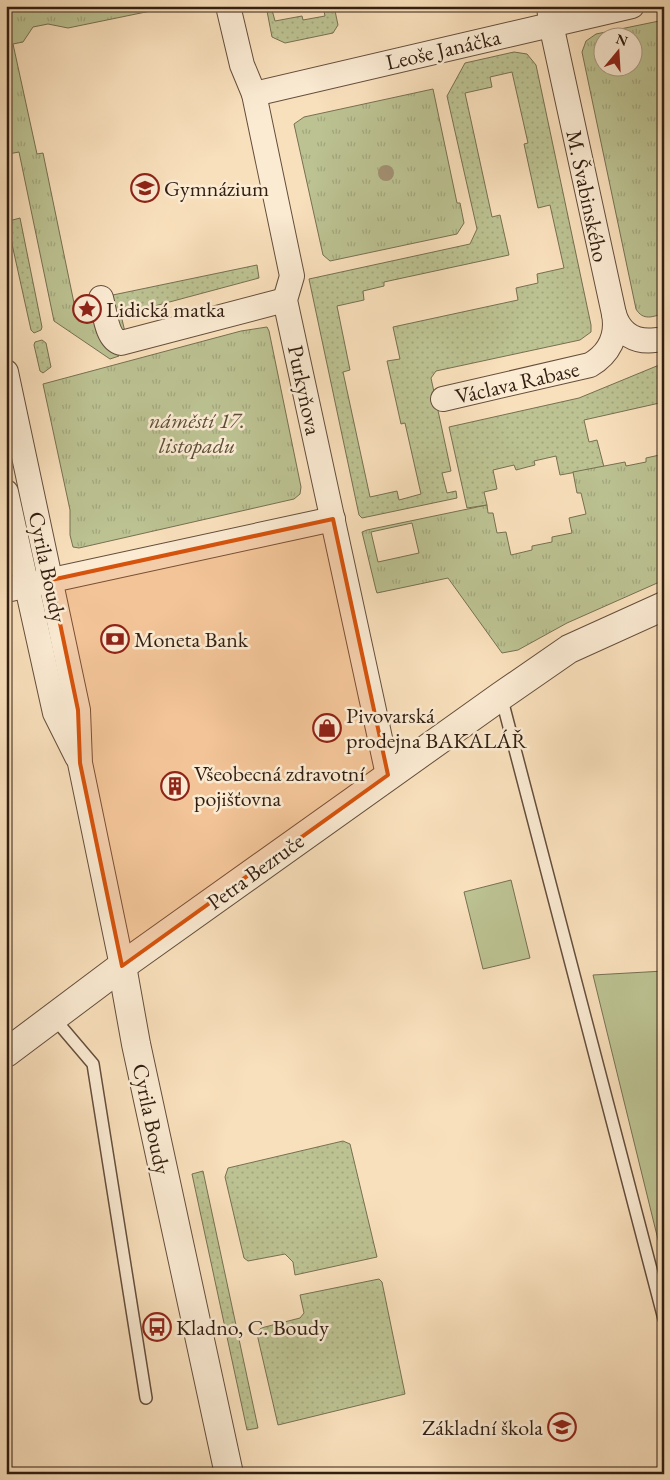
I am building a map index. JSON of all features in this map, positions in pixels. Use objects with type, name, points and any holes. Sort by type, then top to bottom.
[{"type":"street","name":"Purkyňova","points":[[228,6],[242,65],[254,94],[292,276],[286,300],[388,775]]},
{"type":"street","name":"Leoše Janáčka","points":[[254,94],[550,15],[632,6]]},
{"type":"street","name":"M. Švabinského","points":[[550,15],[614,314],[619,326],[628,335],[641,340],[660,339]]},
{"type":"street","points":[[102,298],[111,335],[115,342],[121,343],[286,300]]},
{"type":"street","name":"Václava Rabase","points":[[590,365],[602,357],[610,346],[615,327],[614,314]]},
{"type":"street","name":"Václava Rabase","points":[[443,399],[582,368],[660,339]]},
{"type":"street","name":"Cyrila Boudy","points":[[6,372],[31,585],[55,713],[80,763],[122,966],[138,1054],[229,1474]]},
{"type":"street","name":"Cyrila Boudy","points":[[6,492],[31,585]]},
{"type":"street","points":[[31,585],[333,519]]},
{"type":"street","name":"Petra Bezruče","points":[[6,1052],[122,966],[388,775],[569,649],[664,606]]},
{"type":"lane","points":[[501,696],[664,1319]]},
{"type":"lane","name":"Cyrila Boudy","points":[[53,1017],[94,1064],[146,1398]]},
{"type":"highlighted area","points":[[333,519],[388,775],[122,966],[80,763],[78,710],[51,580]]},
{"type":"green space","points":[[6,6],[175,6],[68,28],[48,24],[33,27],[23,42],[13,44],[37,154],[43,153],[74,303],[95,299],[105,345],[119,356],[110,359],[54,321],[19,152],[8,154],[6,157]]},
{"type":"green space","points":[[266,6],[271,6],[275,21],[302,16],[303,20],[325,16],[323,6],[334,6],[338,25],[333,33],[285,43],[272,37]]},
{"type":"green space","points":[[664,20],[664,313],[652,317],[645,317],[636,309],[582,52],[586,41],[592,37],[592,78],[642,78],[642,28],[625,28]]},
{"type":"green space","points":[[514,52],[527,54],[536,65],[591,332],[580,340],[436,371],[431,378],[451,471],[442,473],[447,493],[456,491],[457,498],[362,518],[359,515],[309,279],[470,244],[477,229],[447,96],[465,63]],"holes":[[[512,72],[528,143],[524,144],[538,208],[550,205],[564,268],[537,274],[538,283],[516,288],[518,300],[393,327],[400,359],[387,361],[401,424],[405,423],[421,494],[399,500],[397,491],[370,497],[343,372],[350,370],[337,306],[364,300],[363,291],[384,286],[384,282],[509,255],[500,215],[492,217],[465,93],[492,87],[490,77]]]},
{"type":"green space","points":[[433,89],[457,203],[460,203],[464,223],[457,234],[330,261],[323,255],[294,124],[304,117]]},
{"type":"green space","points":[[20,218],[42,327],[41,330],[34,333],[31,330],[8,226],[9,221]]},
{"type":"green space","points":[[257,265],[259,278],[121,315],[125,332],[120,329],[108,296]]},
{"type":"green space","name":"náměstí 17. listopadu","points":[[267,327],[301,487],[300,494],[294,499],[79,548],[73,547],[70,535],[70,510],[43,384],[241,331]]},
{"type":"green space","points":[[42,340],[46,343],[51,367],[43,373],[40,371],[34,345],[35,342]]},
{"type":"green space","points":[[664,363],[664,402],[584,420],[589,442],[597,440],[604,467],[560,475],[556,456],[534,461],[535,465],[516,470],[514,465],[493,470],[497,489],[484,492],[487,505],[467,508],[449,427],[579,398]]},
{"type":"green space","points":[[664,454],[664,580],[567,623],[518,650],[502,653],[448,578],[377,593],[362,532],[487,505],[488,513],[493,513],[497,533],[506,532],[511,555],[532,550],[532,546],[552,542],[552,537],[572,533],[569,518],[586,514],[581,493],[577,493],[573,472],[625,462],[626,466],[646,462],[646,458]],"holes":[[[412,523],[419,553],[378,562],[371,532]]]},
{"type":"green space","points":[[511,880],[530,958],[483,969],[464,892]]},
{"type":"green space","points":[[664,971],[664,1264],[593,975]]},
{"type":"green space","points":[[343,1141],[350,1144],[377,1257],[295,1275],[293,1262],[285,1254],[248,1261],[244,1258],[225,1177],[228,1168]]},
{"type":"green space","points":[[203,1171],[258,1428],[247,1430],[192,1174]]},
{"type":"green space","points":[[379,1279],[382,1282],[405,1394],[278,1425],[257,1334],[261,1328],[300,1318],[304,1313],[300,1295]]},
{"type":"place","name":"Gymnázium","points":[[145,188]]},
{"type":"place","name":"Lidická matka","points":[[87,309]]},
{"type":"place","name":"Moneta Bank","points":[[115,639]]},
{"type":"place","name":"Pivovarská prodejna BAKALÁŘ","points":[[327,728]]},
{"type":"place","name":"Všeobecná zdravotní pojišťovna","points":[[175,786]]},
{"type":"place","name":"Kladno, C. Boudy","points":[[157,1327]]},
{"type":"place","name":"Základní škola","points":[[562,1427]]}]
